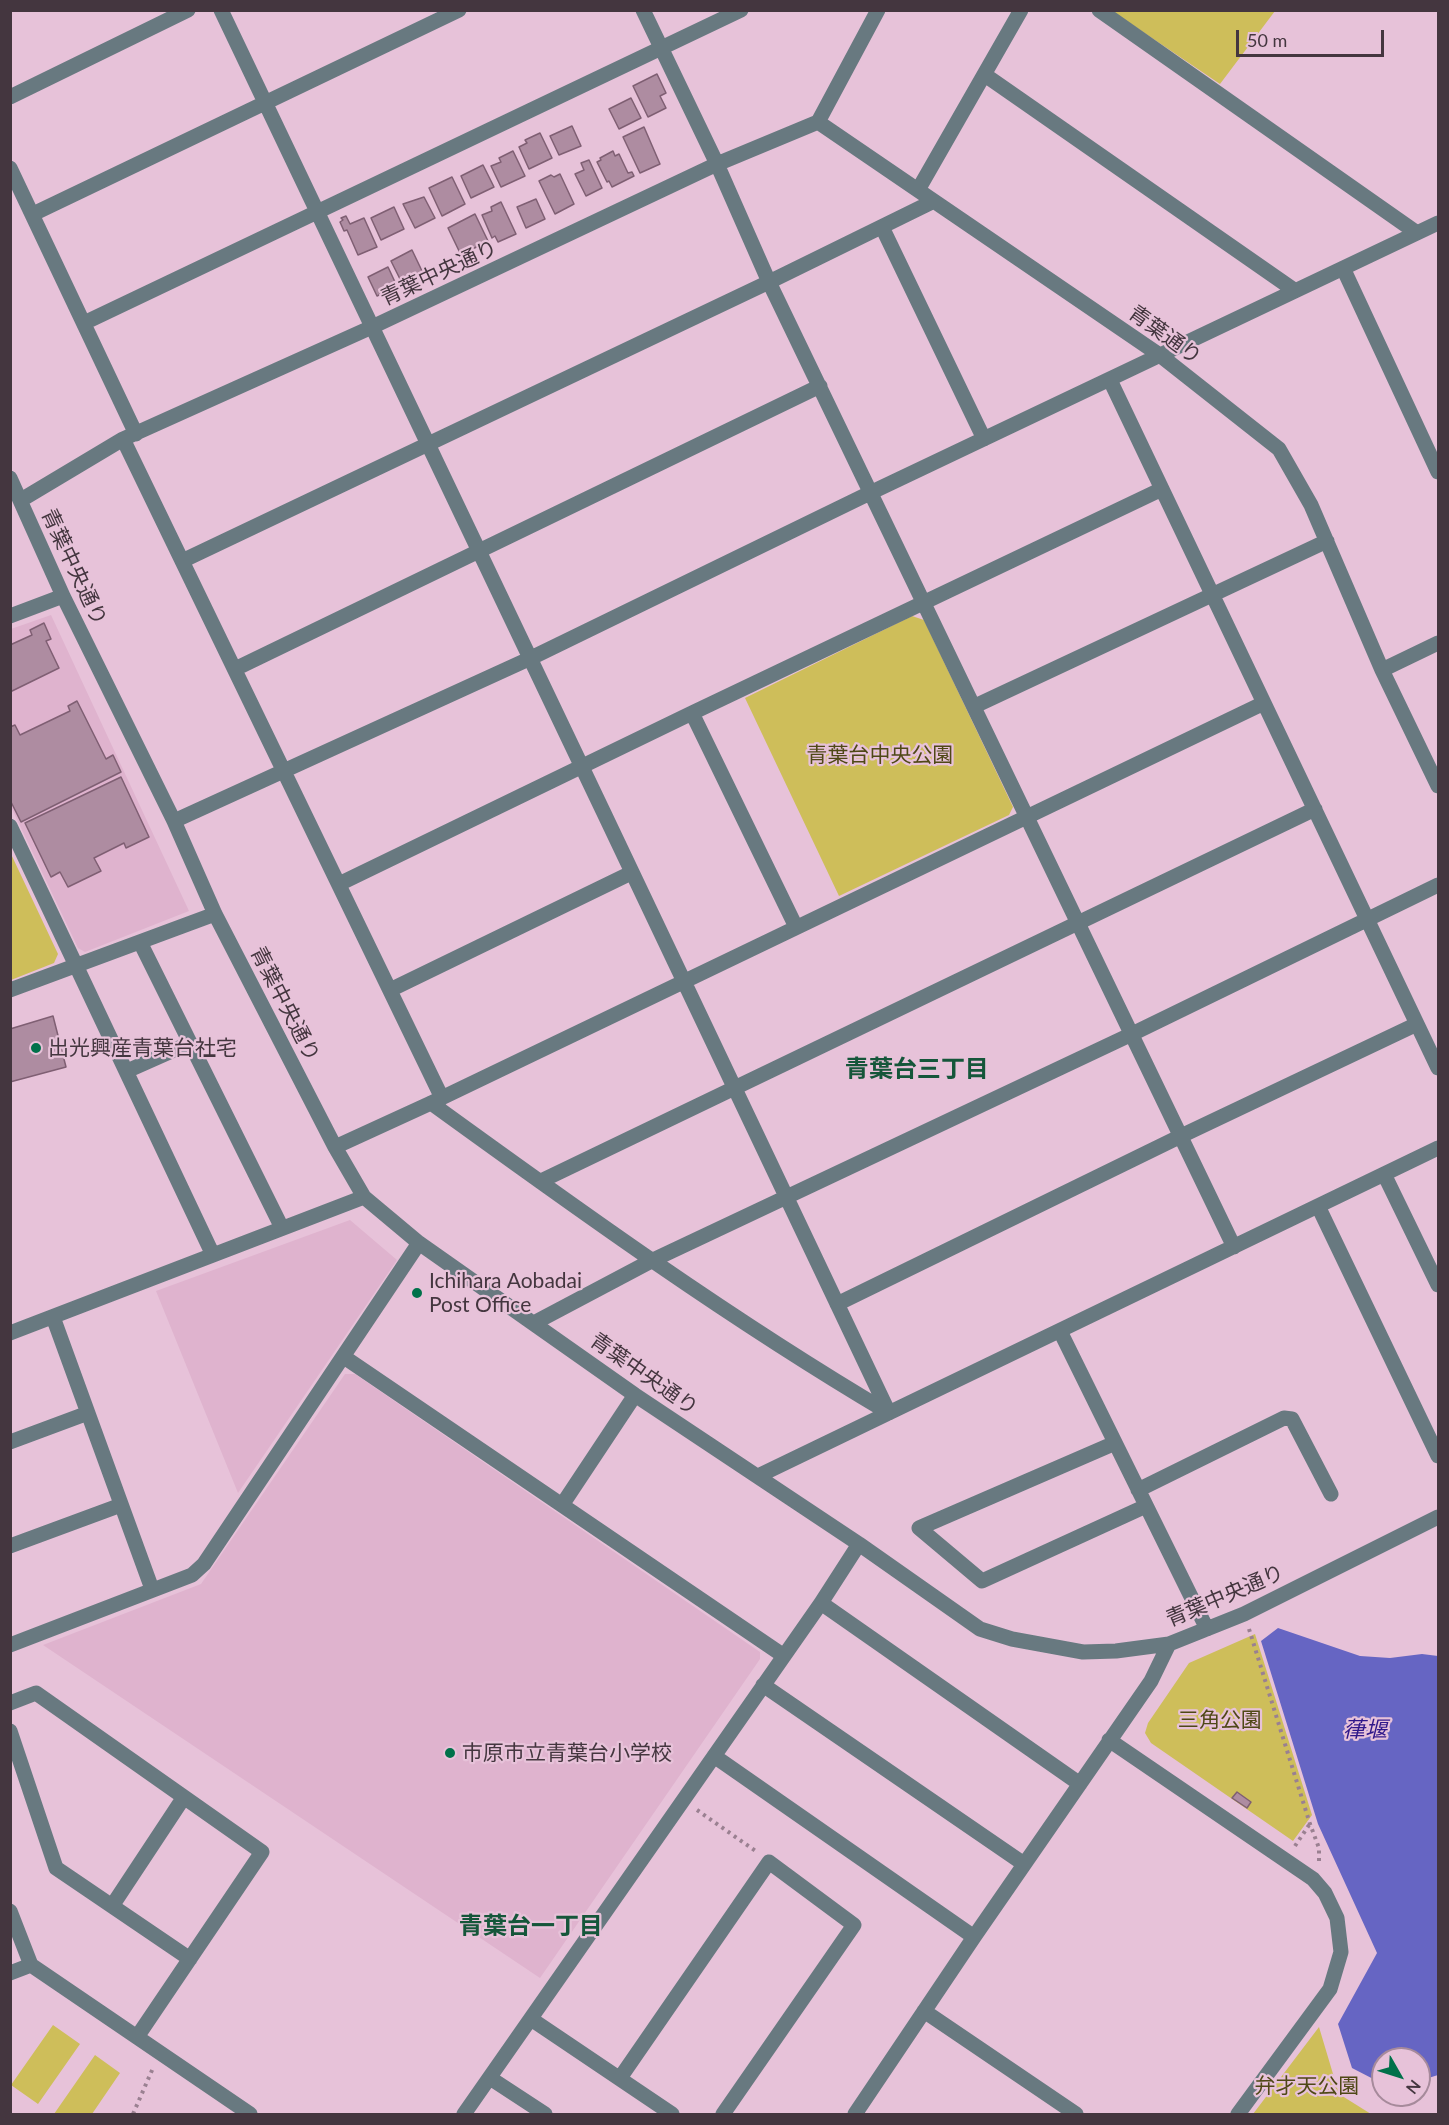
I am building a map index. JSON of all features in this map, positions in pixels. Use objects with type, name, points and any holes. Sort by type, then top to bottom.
[{"type":"street","points":[[10,97],[188,10]]},
{"type":"street","points":[[221,10],[372,327],[430,443],[682,982],[889,1413]]},
{"type":"street","points":[[33,214],[459,10]]},
{"type":"street","points":[[643,10],[717,164],[769,282],[1234,1247]]},
{"type":"street","points":[[84,323],[741,10]]},
{"type":"street","points":[[818,122],[878,10]]},
{"type":"street","points":[[918,190],[1021,10]]},
{"type":"street","points":[[1099,10],[1417,233]]},
{"type":"street","points":[[984,75],[1294,290]]},
{"type":"street","name":"青葉中央通り","points":[[818,122],[717,164],[372,327],[130,436],[21,500],[63,596],[174,821],[215,914],[335,1147],[364,1197],[419,1243],[635,1395],[859,1544],[980,1629],[1012,1639],[1083,1652],[1116,1651],[1169,1644],[1244,1614],[1438,1517]]},
{"type":"street","name":"青葉通り","points":[[818,122],[1161,356],[1279,449],[1311,505],[1382,670],[1438,786]]},
{"type":"street","points":[[10,168],[84,323],[182,561],[390,990],[437,1101],[541,1181],[653,1260],[825,1375],[889,1413]]},
{"type":"street","points":[[182,561],[769,282],[934,201]]},
{"type":"street","points":[[174,821],[531,658],[872,492],[1438,223]]},
{"type":"street","points":[[882,226],[984,439]]},
{"type":"street","points":[[1343,268],[1438,472]]},
{"type":"street","points":[[1110,380],[1438,1068]]},
{"type":"street","points":[[235,669],[820,386]]},
{"type":"street","points":[[10,478],[21,500]]},
{"type":"street","points":[[339,884],[1162,489]]},
{"type":"street","points":[[975,706],[1327,541]]},
{"type":"street","points":[[10,616],[63,596]]},
{"type":"street","points":[[1382,670],[1438,643]]},
{"type":"street","points":[[335,1147],[437,1101],[1264,703]]},
{"type":"street","points":[[692,713],[796,927]]},
{"type":"street","points":[[541,1181],[1315,809]]},
{"type":"street","points":[[10,826],[213,1255]]},
{"type":"street","points":[[390,990],[631,873]]},
{"type":"street","points":[[534,1323],[653,1260],[1132,1034],[1438,885]]},
{"type":"street","points":[[10,990],[215,914]]},
{"type":"street","points":[[140,942],[282,1228]]},
{"type":"street","points":[[837,1304],[1181,1136],[1418,1024]]},
{"type":"street","points":[[127,1071],[190,1043]]},
{"type":"street","points":[[758,1476],[1438,1148]]},
{"type":"street","points":[[1384,1174],[1438,1285]]},
{"type":"street","points":[[10,1333],[364,1197]]},
{"type":"street","points":[[1318,1206],[1438,1456]]},
{"type":"street","points":[[10,1645],[192,1575],[204,1564],[419,1243]]},
{"type":"street","points":[[53,1317],[152,1589]]},
{"type":"street","points":[[1060,1331],[1208,1629]]},
{"type":"street","points":[[344,1357],[784,1656]]},
{"type":"street","points":[[562,1505],[635,1395]]},
{"type":"street","points":[[10,1442],[88,1413]]},
{"type":"street","points":[[1138,1490],[1284,1418],[1292,1419],[1331,1494]]},
{"type":"street","points":[[1115,1443],[919,1528],[982,1581],[1146,1506]]},
{"type":"street","points":[[10,1546],[121,1505]]},
{"type":"street","points":[[464,2115],[821,1603],[859,1544]]},
{"type":"street","points":[[821,1603],[1080,1784]]},
{"type":"street","points":[[861,2112],[924,2011],[1151,1681],[1169,1644]]},
{"type":"street","points":[[763,1685],[1024,1864]]},
{"type":"street","points":[[10,1702],[36,1693],[262,1852],[137,2037]]},
{"type":"street","points":[[10,1731],[56,1868],[190,1959]]},
{"type":"street","points":[[1110,1740],[1313,1879],[1325,1893],[1337,1918],[1341,1952],[1330,1989],[1238,2115]]},
{"type":"street","points":[[714,1756],[974,1938]]},
{"type":"street","points":[[112,1906],[184,1797]]},
{"type":"street","points":[[620,2078],[769,1862],[854,1925],[723,2115]]},
{"type":"street","points":[[10,1911],[31,1965],[250,2115]]},
{"type":"street","points":[[10,1973],[31,1965]]},
{"type":"street","points":[[924,2011],[1076,2115]]},
{"type":"street","points":[[531,2019],[672,2115]]},
{"type":"street","points":[[490,2078],[545,2115]]},
{"type":"path","points":[[1244,1614],[1319,1848],[1320,1859],[1313,1879]]},
{"type":"path","points":[[683,1801],[769,1862]]},
{"type":"path","points":[[1286,1860],[1310,1824]]},
{"type":"path","points":[[133,2115],[159,2052]]},
{"type":"shaded area","points":[[51,615],[189,911],[85,952],[78,948],[11,807],[11,629]]},
{"type":"shaded area","points":[[350,1220],[397,1260],[238,1493],[156,1291]]},
{"type":"shaded area","name":"市原市立青葉台小学校","points":[[345,1374],[355,1374],[760,1652],[760,1659],[540,1978],[43,1645],[201,1584]]},
{"type":"green space","points":[[1112,11],[1275,11],[1220,84]]},
{"type":"green space","name":"青葉台中央公園","points":[[912,616],[924,620],[1013,807],[1009,815],[839,896],[745,698]]},
{"type":"green space","points":[[11,854],[58,954],[54,963],[11,980]]},
{"type":"green space","name":"三角公園","points":[[1255,1634],[1312,1815],[1293,1841],[1151,1743],[1145,1733],[1148,1723],[1189,1663]]},
{"type":"green space","points":[[53,2025],[80,2044],[38,2104],[11,2085]]},
{"type":"green space","name":"弁才天公園","points":[[1319,2027],[1339,2094],[1371,2114],[1253,2114]]},
{"type":"green space","points":[[95,2055],[120,2073],[92,2114],[54,2114]]},
{"type":"water","name":"葎堰","points":[[1278,1628],[1360,1656],[1390,1658],[1422,1654],[1438,1656],[1438,2075],[1431,2077],[1431,2047],[1371,2047],[1371,2078],[1352,2068],[1338,2024],[1377,1953],[1318,1824],[1261,1641]]},
{"type":"building","points":[[657,74],[666,93],[660,96],[666,108],[648,117],[633,86]]},
{"type":"building","points":[[631,98],[641,118],[619,129],[609,109]]},
{"type":"building","points":[[572,126],[581,146],[559,155],[550,136]]},
{"type":"building","points":[[644,127],[660,164],[640,173],[623,137]]},
{"type":"building","points":[[540,133],[552,158],[529,169],[519,147],[527,143],[525,140]]},
{"type":"building","points":[[513,151],[525,176],[501,187],[491,166],[501,162],[499,158]]},
{"type":"building","points":[[613,151],[615,156],[619,154],[628,173],[632,172],[634,176],[612,187],[597,162]]},
{"type":"building","points":[[589,160],[602,188],[586,196],[575,174],[584,170],[581,163]]},
{"type":"building","points":[[483,165],[494,187],[471,198],[461,176]]},
{"type":"building","points":[[560,174],[574,204],[555,214],[539,181],[551,175],[554,177]]},
{"type":"building","points":[[452,177],[465,204],[442,216],[429,188]]},
{"type":"building","points":[[424,197],[435,218],[415,228],[403,204]]},
{"type":"building","points":[[536,199],[545,219],[526,228],[517,207]]},
{"type":"building","points":[[501,202],[516,234],[498,242],[495,236],[492,238],[482,215],[492,211],[491,207]]},
{"type":"building","points":[[394,207],[404,229],[381,240],[371,218]]},
{"type":"building","points":[[475,214],[488,241],[461,255],[448,228]]},
{"type":"building","points":[[346,216],[350,224],[364,218],[377,247],[358,255],[347,230],[344,231],[340,222],[343,220],[341,218]]},
{"type":"building","points":[[412,250],[423,273],[402,283],[391,261]]},
{"type":"building","points":[[388,267],[395,282],[394,288],[377,296],[368,277]]},
{"type":"building","points":[[44,623],[51,639],[46,641],[59,668],[10,692],[10,645],[32,635],[30,630]]},
{"type":"building","points":[[77,701],[106,759],[113,755],[121,772],[21,822],[10,800],[10,727],[15,725],[20,735],[70,711],[68,706]]},
{"type":"building","points":[[121,777],[149,837],[126,848],[124,843],[94,858],[101,871],[68,887],[60,872],[51,877],[25,823]]},
{"type":"building","name":"出光興産青葉台社宅","points":[[53,1016],[66,1067],[10,1082],[10,1029]]},
{"type":"building","points":[[1237,1792],[1251,1802],[1247,1808],[1232,1798]]},
{"type":"place","name":"出光興産青葉台社宅","points":[[36,1048]]},
{"type":"place","name":"Ichihara Aobadai Post Office","points":[[417,1293]]},
{"type":"place","name":"市原市立青葉台小学校","points":[[450,1753]]},
{"type":"district","name":"青葉台三丁目","points":[[917,1069]]},
{"type":"district","name":"青葉台一丁目","points":[[531,1926]]}]
